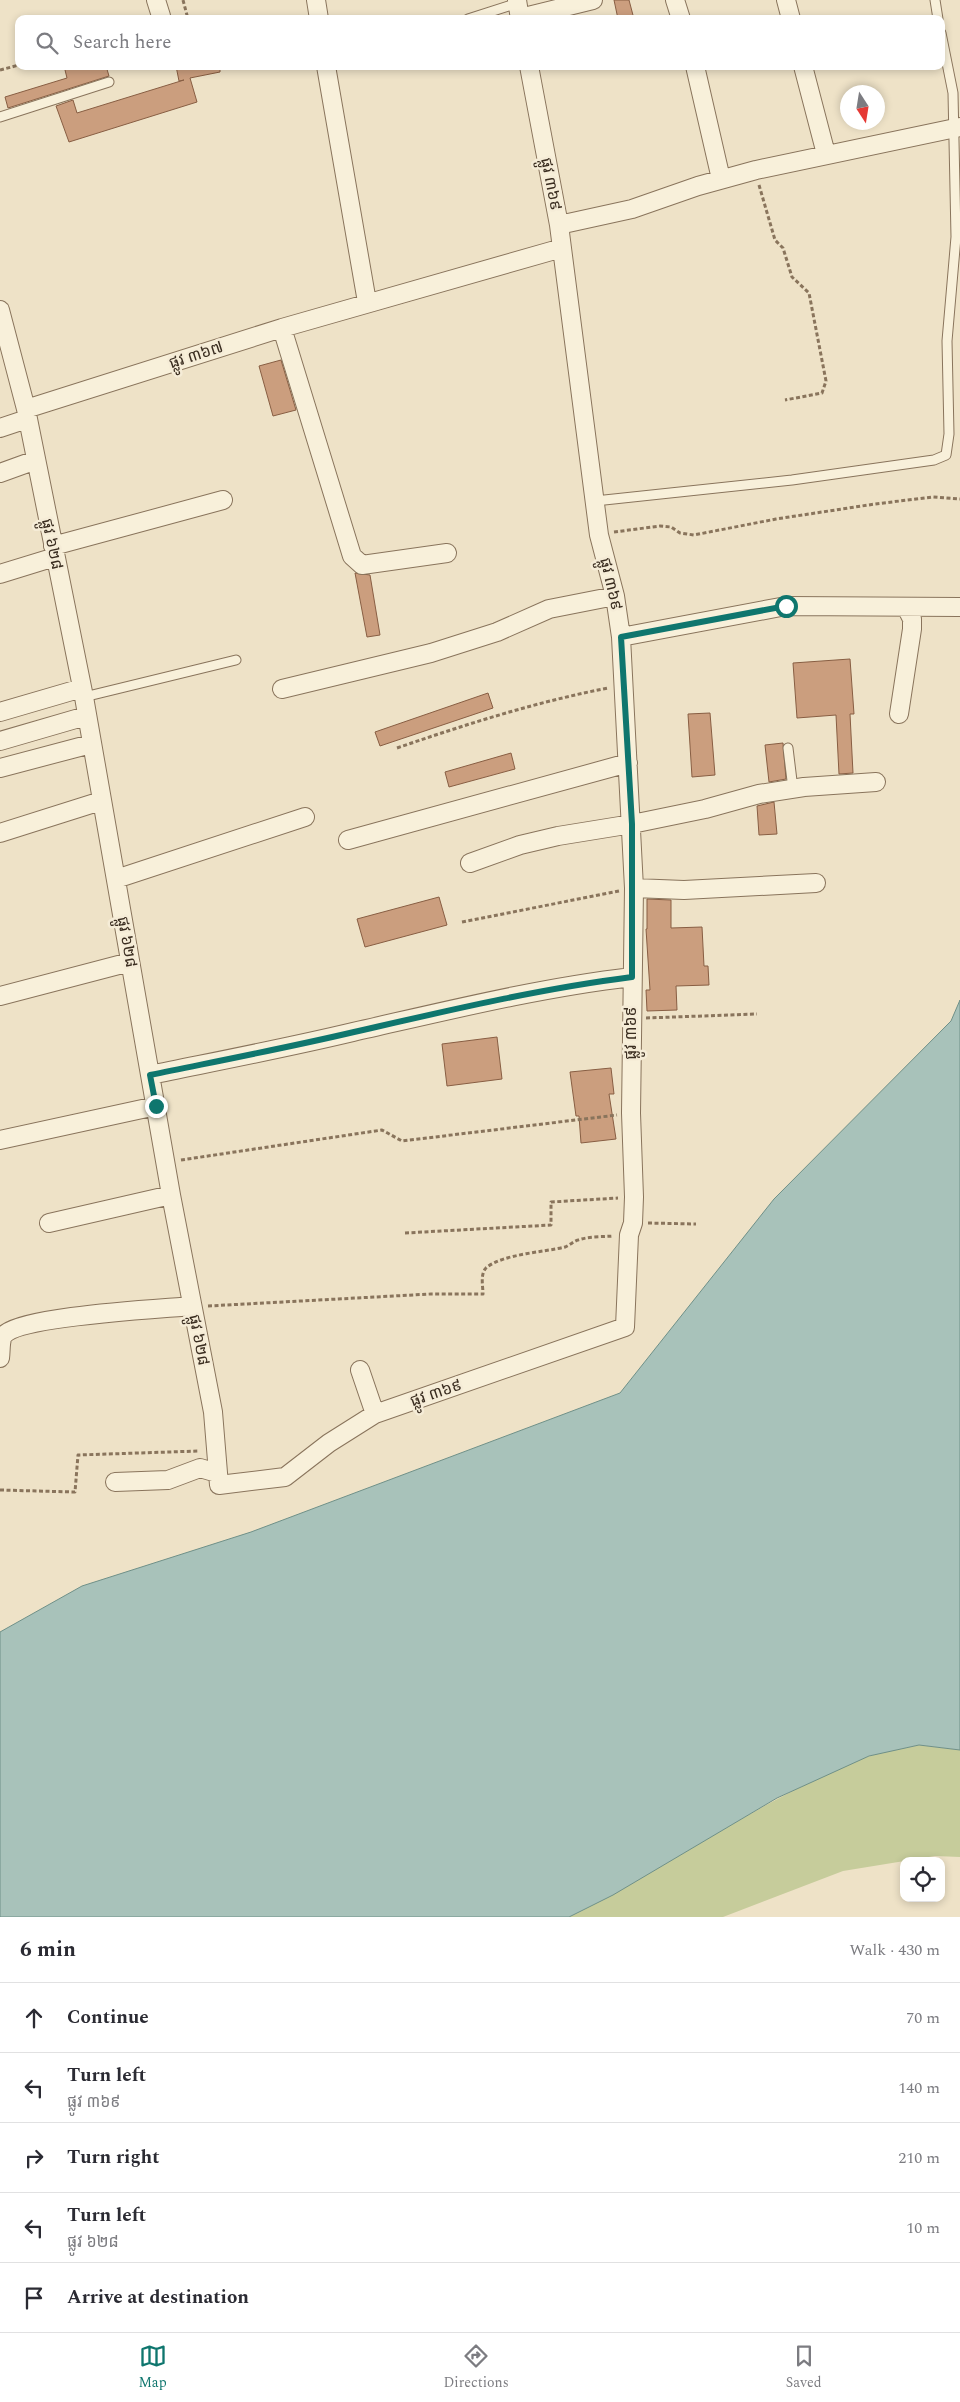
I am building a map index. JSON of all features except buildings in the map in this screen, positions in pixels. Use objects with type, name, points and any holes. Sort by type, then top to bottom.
[{"type":"street","points":[[316,0],[318,15]]},
{"type":"street","points":[[519,10],[593,0]]},
{"type":"street","points":[[676,0],[680,15]]},
{"type":"street","points":[[786,0],[790,15]]},
{"type":"street","points":[[327,70],[366,302]]},
{"type":"street","name":"ផ្លូវ ៣៦៩","points":[[217,1473],[219,1485],[285,1478],[329,1443],[375,1414],[625,1327],[634,1197],[631,1113],[631,1018],[634,888],[621,637],[614,596],[599,535],[559,225],[530,70]]},
{"type":"street","points":[[696,70],[721,179]]},
{"type":"street","points":[[804,70],[826,154]]},
{"type":"street","points":[[559,225],[632,208],[721,179],[756,170],[957,128]]},
{"type":"street","name":"ផ្លូវ ៣៦៧","points":[[0,428],[26,414],[282,328],[366,302],[562,248]]},
{"type":"street","name":"ផ្លូវ ៦២៨","points":[[0,310],[36,460],[83,692],[165,1163],[213,1412],[217,1473]]},
{"type":"street","points":[[282,328],[352,556],[362,565],[447,553]]},
{"type":"street","points":[[0,473],[36,460]]},
{"type":"street","points":[[0,574],[54,552],[223,500]]},
{"type":"street","points":[[282,689],[431,652],[497,632],[549,609],[614,596]]},
{"type":"street","points":[[621,637],[786,606],[907,609],[960,607]]},
{"type":"street","points":[[899,714],[912,629],[912,618],[907,609]]},
{"type":"street","points":[[0,712],[83,692]]},
{"type":"street","points":[[0,741],[86,716]]},
{"type":"street","points":[[0,768],[91,744]]},
{"type":"street","points":[[348,840],[628,763]]},
{"type":"street","points":[[470,862],[520,845],[558,836],[632,824],[705,809],[759,794],[793,789],[876,782]]},
{"type":"street","points":[[0,833],[101,801]]},
{"type":"street","points":[[116,879],[305,817]]},
{"type":"street","points":[[634,888],[684,890],[816,883]]},
{"type":"street","points":[[0,996],[130,962]]},
{"type":"street","points":[[150,1075],[354,1032],[448,1009],[589,982],[632,977]]},
{"type":"street","points":[[0,1140],[156,1106]]},
{"type":"street","points":[[49,1223],[171,1195]]},
{"type":"street","points":[[0,1358],[1,1341],[4,1335],[18,1326],[55,1319],[192,1306]]},
{"type":"street","points":[[360,1370],[375,1414]]},
{"type":"street","points":[[115,1482],[168,1480],[200,1468],[217,1473]]},
{"type":"lane","points":[[935,0],[937,15]]},
{"type":"lane","points":[[491,15],[519,10]]},
{"type":"lane","points":[[595,501],[811,477],[934,460],[946,454],[949,434],[947,341],[956,237],[957,128],[953,93],[945,53]]},
{"type":"lane","points":[[0,117],[109,82]]},
{"type":"lane","points":[[83,692],[236,660]]},
{"type":"lane","points":[[788,748],[793,789]]},
{"type":"path","points":[[182,0],[187,15]]},
{"type":"path","points":[[0,70],[15,65]]},
{"type":"path","points":[[756,170],[775,240],[783,248],[792,277],[809,293],[826,381],[822,393],[785,400]]},
{"type":"path","points":[[599,535],[660,526],[671,527],[680,533],[694,535],[776,519],[875,504],[933,497],[960,499]]},
{"type":"path","points":[[398,748],[462,725],[533,705],[624,685]]},
{"type":"path","points":[[462,922],[634,888]]},
{"type":"path","points":[[631,1018],[757,1014]]},
{"type":"path","points":[[165,1163],[382,1130],[402,1141],[631,1113]]},
{"type":"path","points":[[405,1233],[552,1225],[551,1202],[634,1197]]},
{"type":"path","points":[[192,1306],[431,1294],[483,1294],[483,1273],[487,1268],[496,1263],[534,1251],[566,1247],[576,1240],[631,1229],[696,1224]]},
{"type":"path","points":[[0,1490],[75,1492],[78,1455],[214,1450]]},
{"type":"green space","points":[[919,1745],[960,1750],[960,1857],[900,1857],[900,1862],[843,1871],[723,1917],[569,1917],[790,1792],[867,1757]]},
{"type":"water","points":[[960,1000],[960,1750],[919,1745],[869,1756],[777,1798],[613,1895],[569,1917],[0,1917],[0,1632],[82,1586],[251,1532],[620,1393],[774,1199],[951,1021]]},
{"type":"route","points":[[156,1106],[150,1075],[354,1032],[448,1009],[589,982],[632,977],[634,888],[632,824],[621,637],[786,606]]}]
